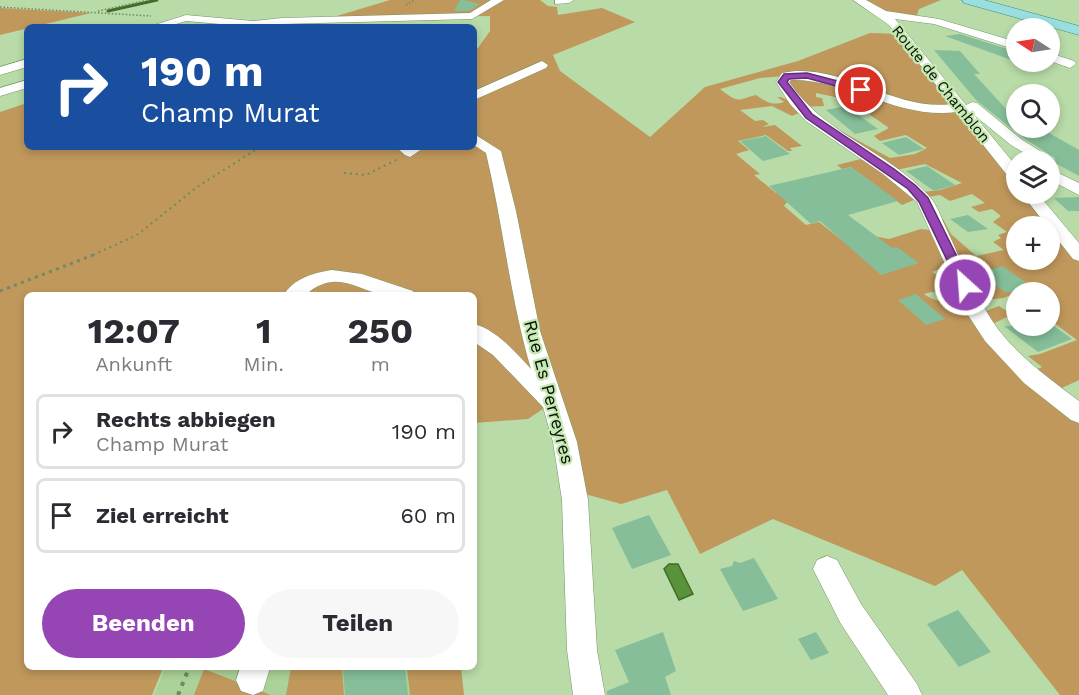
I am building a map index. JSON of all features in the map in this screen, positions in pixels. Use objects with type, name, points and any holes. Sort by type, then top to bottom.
[{"type":"main road","points":[[969,0],[1079,31]]},
{"type":"street","points":[[456,9],[468,9],[483,0]]},
{"type":"street","points":[[152,21],[186,18],[253,23],[425,22],[472,16],[499,0]]},
{"type":"street","name":"Route de Chamblon","points":[[858,0],[883,14],[907,40],[1006,163]]},
{"type":"street","points":[[883,14],[935,21],[1006,43]]},
{"type":"street","points":[[248,24],[253,23]]},
{"type":"street","points":[[1060,60],[1070,64]]},
{"type":"street","points":[[0,71],[24,64]]},
{"type":"street","points":[[477,95],[542,65]]},
{"type":"street","points":[[1029,150],[968,103],[955,101],[949,110],[921,106],[807,75],[787,76],[782,82],[809,116],[891,171],[912,187],[924,200],[975,308],[992,336],[1032,377],[1079,414]]},
{"type":"street","points":[[0,92],[24,85]]},
{"type":"street","name":"Rue Es Perreyres","points":[[477,140],[492,152],[508,212],[530,331],[565,442],[575,500],[582,650],[589,695]]},
{"type":"street","points":[[999,154],[1006,156]]},
{"type":"street","points":[[1060,169],[1079,179]]},
{"type":"street","points":[[1060,180],[1079,190]]},
{"type":"street","points":[[1038,204],[1079,255]]},
{"type":"street","points":[[294,292],[302,283],[326,276],[358,277],[396,292]]},
{"type":"street","points":[[477,333],[500,350],[551,403]]},
{"type":"street","points":[[827,569],[851,614],[906,695]]},
{"type":"path","points":[[93,12],[148,0]]},
{"type":"path","points":[[0,7],[93,12],[152,21]]},
{"type":"path","points":[[0,291],[73,264],[136,235],[196,187],[255,150]]},
{"type":"path","points":[[344,173],[356,178],[370,175],[408,150]]},
{"type":"path","points":[[178,695],[188,670]]},
{"type":"shaded area","points":[[390,0],[540,0],[548,6],[557,7],[558,15],[602,8],[635,22],[553,55],[560,71],[650,137],[705,87],[798,61],[870,33],[901,34],[1006,163],[1006,204],[1038,204],[1048,216],[1006,216],[1006,231],[993,222],[1001,216],[992,209],[979,212],[971,207],[985,203],[972,194],[950,201],[940,195],[928,197],[923,192],[940,190],[962,183],[925,164],[891,171],[837,129],[890,158],[915,154],[927,148],[906,135],[880,141],[874,136],[889,128],[849,100],[816,93],[816,97],[822,98],[824,106],[800,107],[786,76],[760,78],[720,89],[739,100],[756,95],[772,103],[784,102],[777,97],[787,100],[799,113],[792,116],[772,106],[740,110],[755,121],[763,120],[769,124],[762,127],[775,125],[802,146],[790,148],[792,151],[788,151],[766,135],[738,141],[749,150],[736,154],[760,174],[754,175],[776,193],[808,185],[819,194],[786,203],[784,206],[806,225],[819,222],[843,241],[868,235],[889,239],[921,229],[938,231],[934,221],[943,219],[951,234],[976,256],[1004,250],[993,242],[1001,238],[998,235],[1006,232],[1006,270],[1060,270],[1060,231],[1079,255],[1079,380],[1051,393],[1079,414],[1079,695],[1060,695],[962,570],[935,586],[773,519],[700,554],[667,490],[621,504],[578,492],[550,404],[528,419],[477,423],[477,292],[24,292],[24,670],[162,670],[152,695],[0,695],[0,112],[24,104],[24,150],[477,150],[477,48],[490,31],[490,16],[330,18]],"holes":[[[980,263],[985,269],[977,273],[994,286],[984,290],[968,278],[949,279],[932,272]]]},
{"type":"shaded area","points":[[858,0],[941,0],[919,9],[916,18],[883,14]]},
{"type":"shaded area","points":[[0,8],[91,13],[46,24],[24,24],[24,29],[0,35]]},
{"type":"shaded area","points":[[861,159],[877,167],[916,199],[902,205],[851,167],[842,169],[837,165]]},
{"type":"shaded area","points":[[669,564],[678,564],[693,594],[679,600],[664,569]]},
{"type":"shaded area","points":[[164,670],[461,670],[464,695],[154,695]]},
{"type":"shaded area","points":[[204,670],[207,670],[271,695],[194,695]]},
{"type":"shaded area","points":[[291,670],[342,670],[344,695],[286,695]]},
{"type":"shaded area","points":[[407,670],[461,670],[464,695],[410,695]]},
{"type":"building","points":[[460,0],[480,4],[469,11],[454,11]]},
{"type":"building","points":[[960,34],[1006,49],[1006,58],[945,36]]},
{"type":"building","points":[[934,50],[960,51],[980,74],[974,74],[1006,109],[1006,124],[976,100]]},
{"type":"building","points":[[846,106],[878,129],[855,134],[826,110]]},
{"type":"building","points":[[766,136],[790,154],[763,161],[740,141]]},
{"type":"building","points":[[906,137],[924,149],[899,155],[882,143]]},
{"type":"building","points":[[1024,138],[1058,138],[1079,150],[1079,176],[1060,166],[1060,150],[1042,150]]},
{"type":"building","points":[[927,166],[955,185],[934,191],[906,171]]},
{"type":"building","points":[[851,167],[898,201],[848,215],[892,248],[897,247],[919,263],[881,275],[820,221],[811,224],[769,186]]},
{"type":"building","points":[[1079,197],[1079,211],[1068,211],[1060,204],[1060,198]]},
{"type":"building","points":[[968,215],[988,229],[968,232],[950,219]]},
{"type":"building","points":[[1002,266],[1025,282],[1006,282],[1005,292],[979,273]]},
{"type":"building","points":[[916,294],[945,319],[926,325],[898,300]]},
{"type":"building","points":[[1060,330],[1072,339],[1038,352],[1017,336],[1060,336]]},
{"type":"building","points":[[649,515],[671,555],[632,569],[612,528]]},
{"type":"building","points":[[754,558],[778,599],[743,611],[720,569],[732,566],[734,561],[740,563]]},
{"type":"building","points":[[958,610],[991,652],[959,667],[927,624]]},
{"type":"building","points":[[663,632],[676,671],[665,677],[671,695],[607,695],[607,691],[629,682],[615,650]]},
{"type":"building","points":[[816,632],[829,653],[811,660],[798,639]]},
{"type":"building","points":[[343,670],[405,670],[408,695],[345,695]]},
{"type":"waterway","points":[[108,11],[157,0]]},
{"type":"route","points":[[861,90],[807,75],[787,76],[782,82],[809,116],[891,171],[912,187],[924,200],[965,285]]}]
